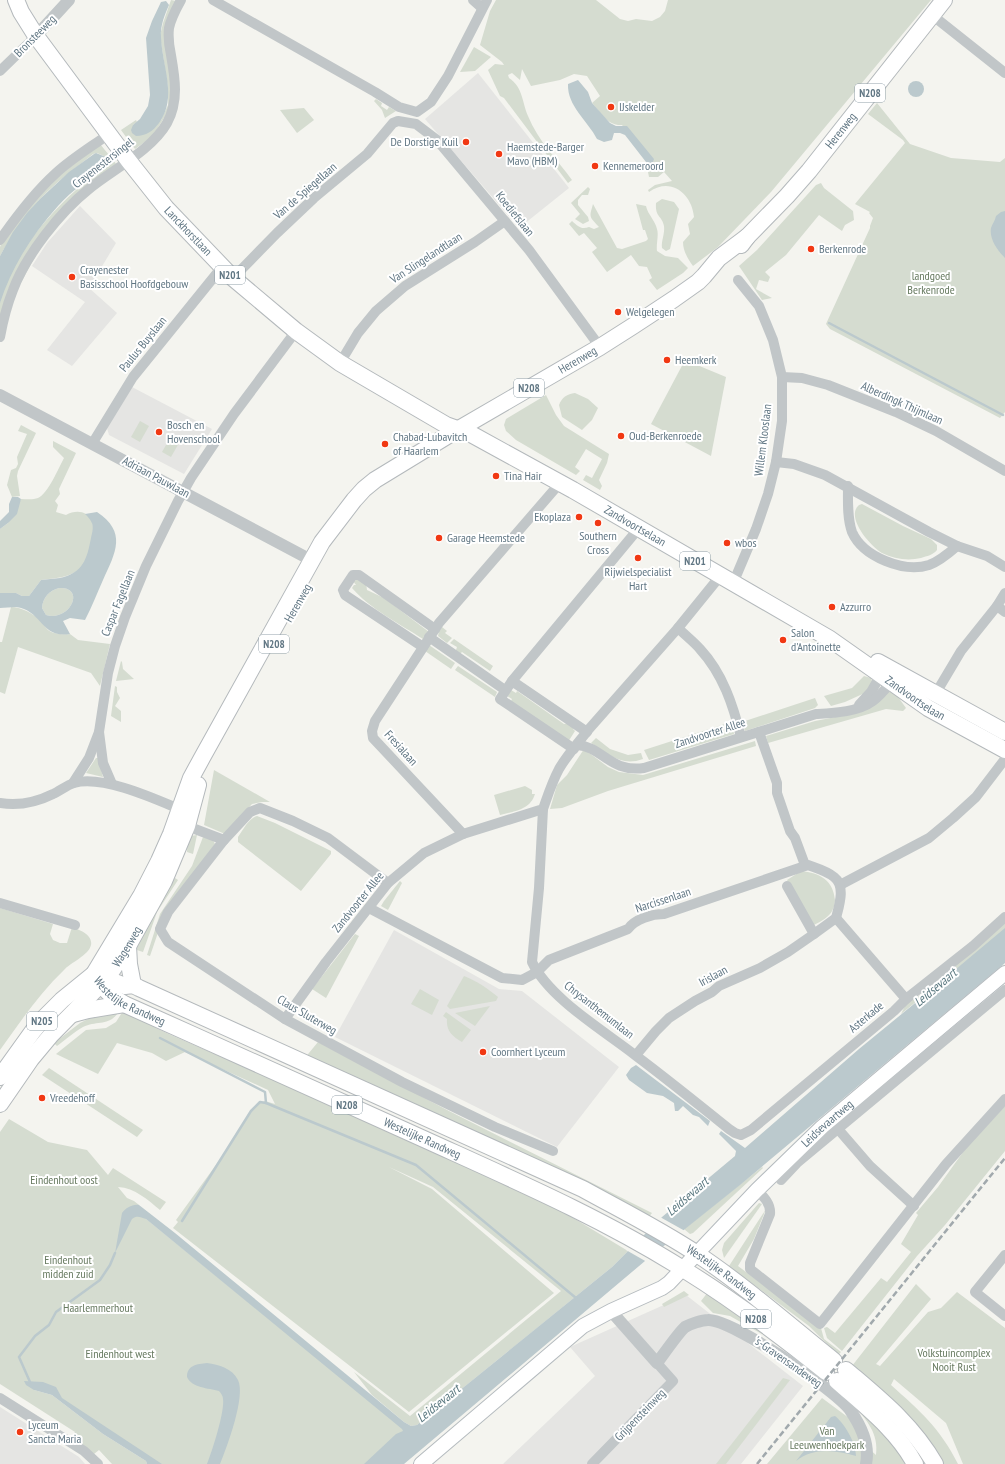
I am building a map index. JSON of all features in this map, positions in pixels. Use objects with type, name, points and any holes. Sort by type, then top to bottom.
[{"type":"main road","name":"Lanckhorstlaan","points":[[16,0],[21,12],[36,36],[128,160],[166,208],[228,273],[296,331],[340,363],[446,425],[459,429]]},
{"type":"main road","name":"Herenweg","points":[[206,758],[311,560],[322,542],[364,489],[375,480],[459,429],[600,347],[674,299],[704,276],[715,272],[725,264],[735,254],[747,237],[809,171],[944,0]]},
{"type":"main road","name":"Zandvoortselaan","points":[[459,429],[471,434],[560,483],[830,639],[889,675],[928,708],[1005,750]]},
{"type":"main road","name":"Herenweg","points":[[206,758],[325,556],[335,526]]},
{"type":"main road","name":"Zandvoortselaan","points":[[889,675],[936,694],[1005,732]]},
{"type":"main road","name":"Wagenweg","points":[[0,1077],[33,1031],[62,1000],[101,979],[171,834],[191,778],[206,758]]},
{"type":"main road","name":"Wagenweg","points":[[0,1104],[31,1060],[51,1035],[71,1015],[128,946],[164,881],[187,826],[206,758]]},
{"type":"main road","points":[[128,946],[129,964],[133,985]]},
{"type":"main road","name":"Leidsevaartweg","points":[[611,1311],[662,1288],[669,1283],[757,1190],[822,1127],[1005,973]]},
{"type":"main road","name":"Westelijke Randweg","points":[[101,979],[125,986],[133,985],[576,1186],[680,1243],[733,1280],[836,1371],[910,1454],[915,1464]]},
{"type":"main road","name":"Westelijke Randweg","points":[[101,979],[113,998],[124,1004],[549,1196],[629,1237],[683,1269],[766,1326],[836,1371],[901,1418],[925,1447],[935,1464]]},
{"type":"main road","points":[[71,1015],[88,1010],[124,1004]]},
{"type":"main road","points":[[421,1464],[583,1326],[611,1311]]},
{"type":"street","name":"Bronsteeweg","points":[[0,71],[36,36],[69,0]]},
{"type":"street","name":"Crayenestersingel","points":[[0,337],[13,289],[22,269],[46,234],[88,189],[157,137],[172,114],[175,101],[175,83],[169,43],[169,28],[174,13],[181,0]]},
{"type":"street","points":[[213,0],[399,107],[417,112],[431,102],[448,76],[467,42],[484,4],[473,0]]},
{"type":"street","points":[[932,16],[1005,73]]},
{"type":"street","name":"Koediefslaan","points":[[393,123],[398,121],[416,124],[437,140],[505,221],[563,295],[600,347]]},
{"type":"street","name":"Van de Spiegellaan","points":[[228,273],[277,233],[314,198],[367,154],[393,123]]},
{"type":"street","name":"Crayenestersingel","points":[[0,240],[14,218],[55,174],[108,134]]},
{"type":"street","name":"Van Slingelandtlaan","points":[[340,363],[358,333],[376,310],[405,286],[475,242],[505,221]]},
{"type":"street","name":"Paulus Buyslaan","points":[[92,444],[133,377],[228,273]]},
{"type":"street","name":"Willem Klooslaan","points":[[587,732],[678,628],[727,579],[737,574],[756,529],[768,494],[776,462],[782,421],[782,377],[773,340],[759,306],[738,280]]},
{"type":"street","name":"Caspar Fagellaan","points":[[99,732],[108,673],[115,646],[146,566],[183,491],[234,414],[296,331]]},
{"type":"street","name":"Alberdingk Thijmlaan","points":[[782,377],[802,378],[828,385],[896,412],[936,431],[1005,472]]},
{"type":"street","name":"Adriaan Pauwlaan","points":[[0,395],[311,560]]},
{"type":"street","points":[[776,462],[794,464],[826,475],[848,486],[901,518],[957,546],[987,556],[1005,567]]},
{"type":"street","name":"Fresialaan","points":[[463,834],[373,738],[372,731],[375,721],[432,633],[560,483]]},
{"type":"street","points":[[848,486],[848,510],[852,532],[864,549],[885,562],[912,568],[930,565],[957,546]]},
{"type":"street","points":[[423,647],[345,595],[343,590],[353,575],[358,575],[505,690],[639,528]]},
{"type":"street","points":[[928,708],[961,651],[1001,609],[1005,593]]},
{"type":"street","points":[[678,628],[701,649],[727,689],[741,737]]},
{"type":"street","name":"Zandvoorter Allee","points":[[505,690],[500,699],[575,747],[584,746],[590,748],[608,761],[618,766],[636,769],[644,768],[816,714],[845,712],[856,708],[889,675]]},
{"type":"street","points":[[512,681],[587,732],[560,768],[543,809],[539,888],[532,962],[536,972]]},
{"type":"street","points":[[73,783],[89,758],[99,732]]},
{"type":"street","points":[[99,732],[102,763],[112,784]]},
{"type":"street","points":[[760,732],[777,783],[777,793],[790,831],[795,838],[805,865],[835,877],[840,885],[841,898],[836,918],[906,999]]},
{"type":"street","points":[[840,885],[929,838],[976,797],[1005,759]]},
{"type":"street","points":[[0,803],[14,805],[33,802],[52,795],[73,783],[86,780],[112,784],[179,809]]},
{"type":"street","name":"Claus Sluterweg","points":[[388,883],[328,838],[293,821],[260,808],[250,812],[224,840],[168,912],[160,929],[168,942],[285,1019],[424,1092],[495,1127],[553,1151]]},
{"type":"street","name":"Zandvoorter Allee","points":[[285,1019],[326,962],[388,883],[424,853],[463,834],[543,809]]},
{"type":"street","points":[[187,826],[224,840]]},
{"type":"street","name":"Narcissenlaan","points":[[369,908],[502,978],[522,980],[536,972],[549,960],[628,929],[632,924],[654,914],[664,914],[805,865]]},
{"type":"street","points":[[787,886],[814,934]]},
{"type":"street","points":[[0,903],[74,925]]},
{"type":"street","name":"Asterkade","points":[[741,1135],[751,1130],[894,1011],[906,999],[973,946],[1005,917]]},
{"type":"street","name":"Irislaan","points":[[636,1055],[669,1018],[712,992],[719,986],[760,968],[788,952],[836,918]]},
{"type":"street","name":"Chrysanthemumlaan","points":[[536,972],[562,999],[636,1055],[729,1129],[741,1135]]},
{"type":"street","name":"Leidsevaartweg","points":[[781,1180],[797,1164],[838,1129],[1005,990]]},
{"type":"street","points":[[757,1190],[768,1202],[770,1214],[750,1263],[750,1269],[820,1324],[946,1164],[1005,1099]]},
{"type":"street","points":[[838,1129],[870,1166],[914,1206]]},
{"type":"street","points":[[1005,1256],[975,1292],[1005,1316]]},
{"type":"street","name":"Grijpensteinweg","points":[[592,1464],[673,1381],[611,1311]]},
{"type":"street","name":"'s-Gravensandeweg","points":[[657,1363],[685,1328],[709,1320],[734,1327],[752,1337],[817,1382],[837,1397],[849,1409],[861,1428],[866,1446],[866,1464]]},
{"type":"street","points":[[0,1398],[84,1451],[98,1464]]},
{"type":"shaded area","name":"Haemstede-Barger Mavo (HBM)","points":[[478,73],[569,188],[519,228],[425,119]]},
{"type":"shaded area","name":"Crayenester Basisschool Hoofdgebouw","points":[[80,206],[116,243],[89,288],[117,313],[72,366],[47,350],[85,302],[32,266],[47,243]]},
{"type":"shaded area","name":"Bosch en Hovenschool","points":[[132,387],[212,429],[184,474],[109,435],[107,428]]},
{"type":"shaded area","name":"Coornhert Lyceum","points":[[394,930],[499,989],[522,991],[619,1067],[557,1147],[335,1037]]},
{"type":"shaded area","points":[[686,1295],[803,1386],[741,1464],[503,1464],[595,1376],[570,1347]]},
{"type":"shaded area","name":"Lyceum Sancta Maria","points":[[0,1407],[79,1457],[85,1464],[0,1464]]},
{"type":"green space","points":[[171,0],[176,1],[173,7],[173,87],[170,108],[153,136],[135,149],[121,130],[136,120],[137,122],[133,125],[161,120],[168,105],[168,88],[160,36]]},
{"type":"green space","points":[[496,0],[596,0],[620,19],[628,21],[636,19],[652,21],[660,17],[665,11],[668,0],[931,0],[771,192],[718,247],[693,266],[685,252],[683,245],[683,242],[690,234],[688,224],[694,217],[689,201],[679,190],[672,187],[665,186],[649,192],[648,190],[655,185],[672,181],[664,172],[658,177],[649,177],[646,162],[650,163],[622,125],[617,125],[609,121],[592,103],[600,96],[587,76],[574,74],[560,80],[531,86],[522,69],[520,80],[512,73],[508,75],[520,90],[526,111],[537,134],[572,180],[568,183],[504,98],[500,96],[488,70],[495,64],[504,65],[480,45],[490,11]]},
{"type":"green space","points":[[474,47],[491,57],[475,71],[460,72]]},
{"type":"green space","points":[[376,99],[382,103],[381,106],[387,110],[389,107],[396,111],[385,118],[382,110],[374,101]]},
{"type":"green space","name":"landgoed Berkenrode","points":[[877,103],[910,144],[951,158],[1000,162],[1005,158],[1005,412],[1000,418],[830,329],[826,324],[870,228],[873,218],[869,213],[870,212],[855,204],[905,143],[868,114]]},
{"type":"green space","points":[[304,108],[314,120],[297,133],[280,110]]},
{"type":"green space","points":[[100,144],[117,165],[59,213],[0,321],[0,302],[11,271],[20,255],[52,213],[80,186],[101,170],[107,161],[106,157],[97,153],[93,154],[48,191],[22,221],[0,256],[0,247],[2,242],[21,215],[52,181]]},
{"type":"green space","points":[[821,183],[824,188],[853,211],[854,220],[845,225],[842,231],[819,215],[786,255],[765,272],[770,277],[768,282],[759,280],[756,289],[772,298],[762,300],[739,266],[757,250],[816,185]]},
{"type":"green space","points":[[588,187],[590,189],[588,195],[582,195],[578,200],[578,205],[588,217],[589,221],[583,224],[575,219],[580,214],[571,203]]},
{"type":"green space","points":[[662,199],[674,202],[679,209],[670,249],[666,251],[662,248],[664,226],[656,208],[656,203]]},
{"type":"green space","points":[[593,204],[617,248],[622,249],[648,239],[645,230],[643,230],[636,204],[646,206],[657,229],[657,251],[665,256],[678,258],[688,268],[657,290],[649,280],[652,278],[647,267],[639,266],[631,255],[607,272],[592,252],[597,248],[584,233],[579,236],[569,224],[572,221],[582,228],[589,227],[594,229],[599,227],[591,217]]},
{"type":"green space","points":[[685,360],[726,377],[711,456],[651,424]]},
{"type":"green space","points":[[575,393],[588,399],[598,408],[592,420],[582,430],[562,417],[559,405],[565,396]]},
{"type":"green space","points":[[546,395],[556,415],[564,426],[609,454],[607,463],[599,480],[602,486],[600,490],[583,480],[586,475],[592,478],[602,459],[586,449],[575,467],[580,471],[576,475],[516,440],[506,431],[504,425],[506,419]]},
{"type":"green space","points":[[140,421],[149,426],[140,442],[131,437]]},
{"type":"green space","points":[[21,425],[36,433],[18,471],[17,476],[20,496],[12,497],[7,485],[11,470],[16,468],[18,464],[17,457],[27,434],[18,431]]},
{"type":"green space","points":[[170,438],[179,443],[171,457],[162,452]]},
{"type":"green space","points":[[53,441],[76,453],[59,489],[60,494],[55,501],[58,505],[56,512],[66,515],[73,512],[80,512],[90,517],[93,532],[86,560],[80,569],[66,576],[41,580],[29,596],[22,596],[16,593],[0,593],[0,529],[8,523],[21,499],[38,498],[46,491],[64,458],[53,447]]},
{"type":"green space","points":[[862,504],[931,539],[937,545],[937,550],[928,556],[911,559],[896,558],[882,553],[871,544],[857,524],[855,510]]},
{"type":"green space","points":[[360,579],[366,583],[367,590],[384,598],[429,632],[423,639],[367,603],[352,588],[356,585],[353,581]]},
{"type":"green space","points":[[59,588],[68,589],[72,593],[72,603],[65,612],[60,615],[46,615],[42,608],[45,598],[49,593]]},
{"type":"green space","points":[[11,607],[19,608],[32,614],[42,622],[48,630],[53,632],[70,634],[78,640],[110,644],[100,686],[91,673],[18,647],[5,694],[0,692],[0,642],[2,642]]},
{"type":"green space","points":[[442,627],[447,631],[445,633],[452,638],[447,643],[438,636]]},
{"type":"green space","points":[[454,639],[493,666],[490,671],[462,652],[459,655],[455,653],[457,647],[450,643]]},
{"type":"green space","points":[[429,645],[455,663],[451,669],[425,651]]},
{"type":"green space","points":[[121,661],[123,669],[134,679],[116,681]]},
{"type":"green space","points":[[458,666],[497,692],[495,697],[455,670]]},
{"type":"green space","points":[[864,676],[871,678],[873,684],[867,692],[845,702],[831,706],[824,696],[852,688]]},
{"type":"green space","points":[[115,686],[117,687],[117,692],[120,698],[115,706],[121,711],[121,722],[111,716]]},
{"type":"green space","points":[[511,690],[516,693],[517,691],[564,724],[569,723],[574,726],[573,729],[575,731],[568,742],[509,705],[512,699],[507,696]]},
{"type":"green space","points":[[888,690],[898,697],[906,708],[903,711],[886,709],[768,743],[766,736],[815,721],[851,714]]},
{"type":"green space","points":[[815,698],[818,705],[815,708],[745,731],[742,722]]},
{"type":"green space","points":[[731,722],[734,734],[649,760],[644,750]]},
{"type":"green space","points":[[596,738],[610,749],[628,755],[641,753],[643,759],[628,761],[616,758],[591,743]]},
{"type":"green space","points":[[755,741],[756,746],[608,791],[562,808],[550,809],[557,785],[567,775],[584,749],[608,767],[619,772],[643,775]]},
{"type":"green space","points":[[96,758],[98,758],[103,777],[86,773]]},
{"type":"green space","points":[[214,770],[270,802],[252,804],[225,834],[204,825]]},
{"type":"green space","points":[[525,786],[532,790],[532,794],[535,794],[530,803],[526,807],[516,811],[500,815],[494,795]]},
{"type":"green space","points":[[257,816],[275,823],[331,851],[331,854],[301,891],[238,842],[238,837],[246,825],[251,819]]},
{"type":"green space","points":[[188,835],[197,835],[193,854],[187,852]]},
{"type":"green space","points":[[203,837],[213,840],[215,844],[164,915],[150,956],[147,955],[160,914],[192,866]]},
{"type":"green space","points":[[801,871],[820,876],[832,887],[834,893],[835,902],[831,913],[812,926],[787,880]]},
{"type":"green space","points":[[175,878],[178,880],[157,912],[143,952],[134,949],[153,910]]},
{"type":"green space","points":[[400,881],[402,883],[388,910],[381,906],[384,901]]},
{"type":"green space","points":[[0,908],[53,924],[50,934],[53,940],[60,943],[67,943],[72,927],[85,933],[90,938],[91,945],[87,952],[67,967],[38,998],[0,1050]]},
{"type":"green space","points":[[1005,923],[1005,930],[901,1014],[907,1002],[911,998],[914,1000]]},
{"type":"green space","points":[[355,934],[359,936],[326,998],[312,989]]},
{"type":"green space","points":[[464,976],[478,982],[498,997],[496,1001],[450,1009],[447,1006]]},
{"type":"green space","points":[[420,989],[439,1000],[432,1015],[411,1004]]},
{"type":"green space","points":[[490,1006],[475,1026],[455,1013]]},
{"type":"green space","points":[[119,1011],[112,1019],[83,1027],[57,1046],[54,1043],[80,1023],[100,1013]]},
{"type":"green space","points":[[123,1011],[141,1018],[156,1028],[171,1035],[376,1124],[560,1210],[628,1251],[612,1267],[421,1422],[417,1425],[411,1426],[404,1422],[372,1395],[354,1372],[410,1416],[561,1291],[433,1187],[389,1167],[432,1189],[554,1293],[409,1412],[173,1228],[178,1222],[176,1220],[221,1158],[256,1105],[265,1101],[275,1104],[268,1090],[185,1052],[166,1061],[152,1053],[117,1043],[98,1074],[56,1054],[86,1030],[106,1028],[116,1022]]},
{"type":"green space","points":[[446,1012],[471,1030],[462,1042],[455,1038],[449,1030],[447,1019],[443,1016]]},
{"type":"green space","points":[[318,1042],[449,1111],[652,1213],[647,1219],[304,1059]]},
{"type":"green space","points":[[49,1068],[143,1130],[137,1137],[42,1075]]},
{"type":"green space","points":[[1005,1106],[1005,1151],[945,1225],[917,1256],[842,1351],[827,1338],[824,1328],[827,1327],[835,1333],[881,1278],[887,1282],[911,1252],[901,1244],[918,1215],[916,1213],[938,1187],[966,1148]]},
{"type":"green space","name":"Haarlemmerhout","points":[[9,1119],[48,1142],[87,1150],[108,1175],[113,1168],[166,1202],[160,1210],[136,1192],[118,1187],[127,1198],[139,1205],[137,1205],[145,1218],[409,1433],[365,1464],[160,1464],[61,1399],[43,1390],[34,1390],[52,1395],[103,1434],[146,1461],[147,1464],[112,1464],[99,1450],[94,1454],[71,1439],[75,1432],[0,1384],[0,1132]]},
{"type":"green space","points":[[762,1167],[763,1168],[693,1233],[690,1234],[684,1229]]},
{"type":"green space","points":[[759,1203],[762,1204],[724,1258],[722,1250],[724,1243]]},
{"type":"green space","points":[[766,1209],[754,1239],[738,1266],[821,1328],[824,1339],[841,1352],[838,1355],[809,1326],[729,1266]]},
{"type":"green space","name":"Volkstuincomplex Nooit Rust","points":[[916,1284],[931,1299],[876,1364],[880,1366],[928,1312],[941,1308],[957,1292],[1005,1328],[1005,1464],[963,1464],[946,1423],[894,1379],[891,1385],[937,1430],[958,1464],[943,1464],[918,1426],[852,1366]]},
{"type":"green space","points":[[684,1291],[689,1295],[664,1307],[662,1304]]},
{"type":"green space","points":[[708,1292],[776,1342],[730,1316],[713,1313],[701,1301]]},
{"type":"green space","points":[[783,1378],[790,1380],[726,1464],[716,1464]]},
{"type":"green space","name":"Van Leeuwenhoekpark","points":[[822,1398],[849,1418],[866,1446],[876,1455],[876,1440],[874,1433],[854,1405],[884,1432],[909,1464],[767,1464]]},
{"type":"water","points":[[166,1],[169,5],[161,29],[162,48],[168,82],[165,113],[159,123],[149,132],[136,136],[131,130],[133,125],[140,119],[148,106],[150,95],[146,38],[161,2]]},
{"type":"water","points":[[578,80],[588,92],[592,103],[610,123],[616,126],[627,126],[654,159],[653,162],[646,162],[625,135],[614,133],[612,140],[604,142],[597,139],[574,106],[571,99],[568,84]]},
{"type":"water","points":[[916,81],[922,83],[924,89],[922,95],[916,97],[910,95],[908,89],[910,83]]},
{"type":"water","points":[[96,153],[106,157],[107,160],[103,168],[66,197],[40,228],[31,240],[10,276],[0,303],[0,256],[13,232],[40,199],[69,172]]},
{"type":"water","points":[[1005,211],[1005,258],[991,236],[991,227],[996,216]]},
{"type":"water","points":[[12,497],[18,497],[21,499],[17,514],[0,529],[0,521],[9,512],[9,504]]},
{"type":"water","points":[[97,512],[106,520],[116,535],[116,543],[112,560],[85,620],[70,618],[63,621],[70,634],[60,634],[47,628],[25,609],[16,607],[0,608],[0,593],[16,593],[22,596],[29,596],[41,580],[68,576],[79,569],[88,552],[93,530],[92,522],[85,514]],"holes":[[[59,588],[68,589],[72,593],[72,603],[70,607],[60,615],[46,615],[42,608],[45,598],[52,591]]]},
{"type":"water","name":"Leidsevaart","points":[[1005,928],[1005,963],[740,1185],[645,1261],[404,1464],[364,1464],[396,1434],[403,1431],[402,1429],[146,1219],[137,1217],[132,1219],[115,1253],[122,1213],[129,1207],[139,1205],[404,1422],[411,1426],[417,1425],[612,1267],[662,1217],[735,1156],[736,1151],[719,1134],[721,1131],[745,1148],[859,1049]]},
{"type":"water","points":[[636,1065],[710,1121],[708,1126],[699,1117],[693,1115],[683,1106],[678,1111],[675,1111],[674,1103],[663,1096],[647,1093],[629,1080],[626,1075],[631,1068]]},
{"type":"water","points":[[207,1363],[229,1370],[238,1380],[240,1388],[240,1397],[235,1422],[220,1464],[207,1464],[220,1422],[223,1398],[219,1391],[196,1385],[189,1381],[187,1377],[187,1373],[193,1366]]},
{"type":"water","points":[[24,1381],[43,1382],[56,1387],[62,1398],[162,1464],[147,1464],[146,1461],[103,1434],[52,1395],[34,1390],[26,1385]]},
{"type":"water","points":[[835,1416],[839,1419],[849,1434],[856,1451],[856,1456],[840,1452],[825,1451],[810,1453],[796,1461],[831,1417]]},
{"type":"pier","points":[[660,1217],[685,1231],[669,1244],[646,1231]]},
{"type":"pier","points":[[640,1236],[662,1250],[647,1262],[626,1250]]},
{"type":"waterway","points":[[829,323],[1003,415]]},
{"type":"waterway","points":[[160,1038],[265,1092],[266,1103],[416,1165],[576,1298]]},
{"type":"waterway","points":[[182,1221],[251,1111],[260,1102],[266,1103]]},
{"type":"waterway","points":[[30,1382],[19,1357],[35,1336],[49,1325],[56,1312],[100,1280],[110,1265],[115,1253]]},
{"type":"railway","points":[[757,1464],[1005,1158]]},
{"type":"place","name":"IJskelder","points":[[611,107]]},
{"type":"place","name":"De Dorstige Kuil","points":[[466,142]]},
{"type":"place","name":"Haemstede-Barger Mavo (HBM)","points":[[499,154]]},
{"type":"place","name":"Kennemeroord","points":[[595,166]]},
{"type":"place","name":"Berkenrode","points":[[811,249]]},
{"type":"place","name":"Crayenester Basisschool Hoofdgebouw","points":[[72,277]]},
{"type":"place","name":"Welgelegen","points":[[618,312]]},
{"type":"place","name":"Heemkerk","points":[[667,360]]},
{"type":"place","name":"Bosch en Hovenschool","points":[[159,432]]},
{"type":"place","name":"Oud-Berkenroede","points":[[621,436]]},
{"type":"place","name":"Chabad-Lubavitch of Haarlem","points":[[385,444]]},
{"type":"place","name":"Tina Hair","points":[[496,476]]},
{"type":"place","name":"Ekoplaza","points":[[579,517]]},
{"type":"place","name":"Southern Cross","points":[[598,523]]},
{"type":"place","name":"Garage Heemstede","points":[[439,538]]},
{"type":"place","name":"wbos","points":[[727,543]]},
{"type":"place","name":"Rijwielspecialist Hart","points":[[638,558]]},
{"type":"place","name":"Azzurro","points":[[832,607]]},
{"type":"place","name":"Salon d'Antoinette","points":[[783,640]]},
{"type":"place","name":"Coornhert Lyceum","points":[[483,1052]]},
{"type":"place","name":"Vreedehoff","points":[[42,1098]]},
{"type":"place","name":"Lyceum Sancta Maria","points":[[20,1432]]},
{"type":"park label","name":"Eindenhout oost","points":[[64,1180]]},
{"type":"park label","name":"Eindenhout midden zuid","points":[[68,1267]]},
{"type":"park label","name":"Eindenhout west","points":[[120,1354]]}]
